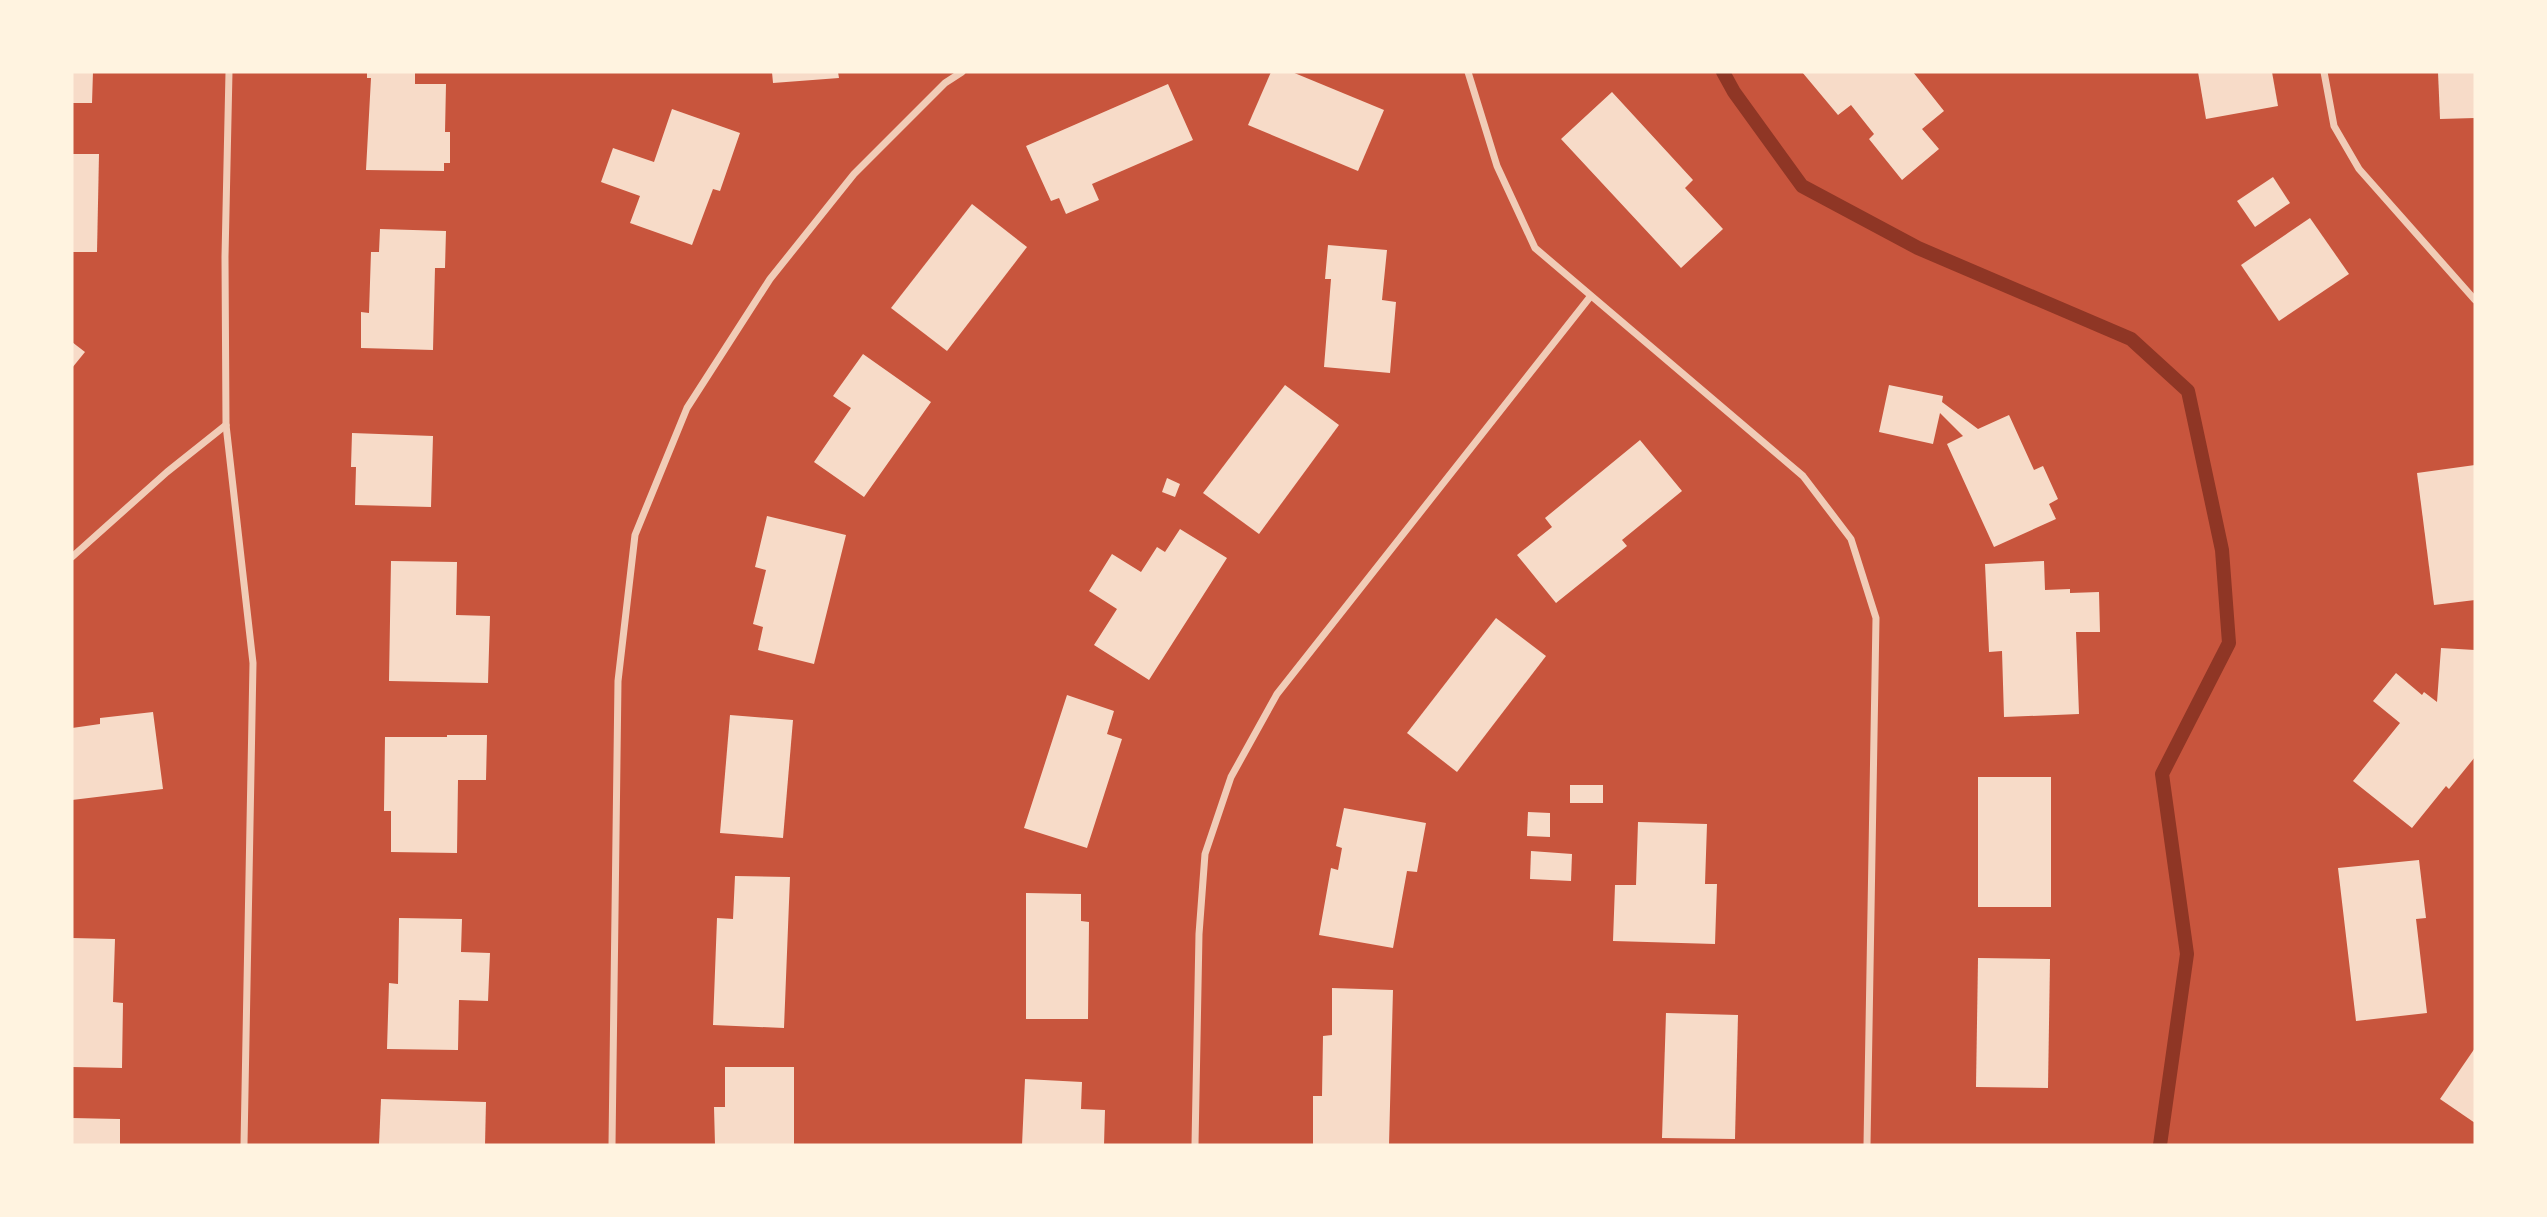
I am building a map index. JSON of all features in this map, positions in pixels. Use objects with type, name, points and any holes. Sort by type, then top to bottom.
[{"type":"street","points":[[229,72],[225,257],[226,425],[253,663],[244,1145]]},
{"type":"street","points":[[612,1145],[618,681],[635,535],[687,408],[770,279],[854,174],[946,83],[962,72]]},
{"type":"street","points":[[1468,72],[1497,166],[1535,248],[1803,475],[1851,539],[1876,618],[1867,1145]]},
{"type":"street","points":[[2324,72],[2334,126],[2359,169],[2475,300]]},
{"type":"street","points":[[1195,1145],[1199,934],[1205,854],[1231,777],[1277,694],[1590,296]]},
{"type":"street","points":[[72,556],[167,472],[226,425]]},
{"type":"building","points":[[72,72],[93,72],[92,103],[72,103]]},
{"type":"building","points":[[367,72],[415,72],[415,84],[446,84],[445,132],[450,132],[450,163],[444,163],[444,171],[366,170],[371,78],[367,78]]},
{"type":"building","points":[[772,72],[838,72],[839,78],[773,83]]},
{"type":"building","points":[[1271,72],[1292,72],[1384,110],[1358,171],[1248,125]]},
{"type":"building","points":[[1802,72],[1913,72],[1944,111],[1922,129],[1939,149],[1902,180],[1869,139],[1874,134],[1851,105],[1838,115]]},
{"type":"building","points":[[2198,72],[2272,72],[2278,106],[2206,119]]},
{"type":"building","points":[[2438,72],[2475,72],[2475,118],[2440,119]]},
{"type":"building","points":[[1168,84],[1193,140],[1092,184],[1099,200],[1066,214],[1059,198],[1051,201],[1026,146]]},
{"type":"building","points":[[1612,92],[1693,180],[1685,188],[1723,229],[1681,268],[1561,139]]},
{"type":"building","points":[[672,109],[740,133],[720,191],[713,189],[692,245],[630,223],[640,196],[601,182],[613,148],[654,162]]},
{"type":"building","points":[[72,154],[99,154],[97,252],[72,252]]},
{"type":"building","points":[[2273,177],[2290,203],[2255,227],[2237,201]]},
{"type":"building","points":[[972,204],[1027,247],[947,351],[891,308]]},
{"type":"building","points":[[2310,218],[2349,274],[2279,321],[2241,265]]},
{"type":"building","points":[[380,229],[446,231],[445,268],[435,268],[433,350],[361,348],[361,312],[369,313],[371,252],[379,252]]},
{"type":"building","points":[[1328,245],[1387,250],[1382,300],[1396,302],[1390,373],[1324,367],[1331,279],[1325,279]]},
{"type":"building","points":[[72,342],[85,352],[72,368]]},
{"type":"building","points":[[863,354],[931,402],[864,497],[814,462],[851,408],[833,396]]},
{"type":"building","points":[[1285,385],[1339,425],[1259,534],[1203,493]]},
{"type":"building","points":[[1889,385],[1943,396],[1942,402],[1978,429],[2009,415],[2034,470],[2043,466],[2058,499],[2049,504],[2056,519],[1994,547],[1947,444],[1963,436],[1940,413],[1933,444],[1879,432]]},
{"type":"building","points":[[352,433],[433,436],[431,507],[355,505],[356,467],[351,467]]},
{"type":"building","points":[[1640,440],[1682,491],[1622,540],[1627,546],[1556,603],[1517,555],[1552,527],[1545,518]]},
{"type":"building","points":[[2475,465],[2475,600],[2434,605],[2417,473]]},
{"type":"building","points":[[1167,478],[1180,484],[1175,497],[1162,492]]},
{"type":"building","points":[[767,516],[846,535],[814,664],[758,650],[763,627],[753,624],[766,570],[755,567]]},
{"type":"building","points":[[1180,529],[1227,558],[1149,680],[1094,645],[1117,609],[1089,591],[1112,554],[1141,572],[1157,547],[1165,552]]},
{"type":"building","points":[[391,561],[457,562],[456,615],[490,616],[488,683],[389,681]]},
{"type":"building","points":[[2044,561],[2045,590],[2099,592],[2100,632],[2076,632],[2079,714],[2004,717],[2002,651],[1989,652],[1985,564]]},
{"type":"building","points":[[1496,618],[1546,656],[1457,772],[1407,733]]},
{"type":"building","points":[[2441,648],[2475,650],[2475,757],[2449,789],[2446,786],[2412,828],[2353,781],[2400,723],[2373,701],[2396,673],[2422,695],[2424,692],[2437,702]]},
{"type":"building","points":[[1067,695],[1114,711],[1107,734],[1122,739],[1087,848],[1024,828]]},
{"type":"building","points":[[153,712],[163,789],[72,800],[72,728],[100,724],[100,718]]},
{"type":"building","points":[[730,715],[793,720],[783,838],[720,833]]},
{"type":"building","points":[[487,735],[486,780],[458,780],[457,853],[391,852],[391,811],[384,811],[385,737]]},
{"type":"building","points":[[1978,777],[2051,777],[2051,907],[1978,907]]},
{"type":"building","points":[[1570,785],[1603,785],[1603,803],[1570,803]]},
{"type":"building","points":[[1344,808],[1426,823],[1417,872],[1407,871],[1393,948],[1319,935],[1331,868],[1338,870],[1342,848],[1336,846]]},
{"type":"building","points":[[1528,812],[1550,813],[1550,837],[1527,836]]},
{"type":"building","points":[[1638,822],[1707,824],[1705,884],[1717,884],[1715,944],[1613,941],[1615,885],[1636,885]]},
{"type":"building","points":[[1531,851],[1572,854],[1571,881],[1530,879]]},
{"type":"building","points":[[2419,860],[2426,918],[2416,919],[2427,1013],[2356,1021],[2338,868]]},
{"type":"building","points":[[735,876],[790,877],[784,1028],[713,1025],[717,918],[733,919]]},
{"type":"building","points":[[1026,893],[1081,894],[1081,921],[1089,922],[1088,1019],[1026,1019]]},
{"type":"building","points":[[399,918],[462,919],[461,952],[490,953],[488,1001],[459,1000],[458,1050],[387,1049],[389,983],[398,984]]},
{"type":"building","points":[[72,938],[115,939],[113,1002],[123,1003],[122,1068],[72,1067]]},
{"type":"building","points":[[1978,958],[2050,959],[2048,1088],[1976,1087]]},
{"type":"building","points":[[1332,988],[1393,990],[1389,1145],[1313,1145],[1313,1096],[1322,1096],[1323,1036],[1332,1035]]},
{"type":"building","points":[[1666,1013],[1738,1015],[1735,1139],[1662,1138]]},
{"type":"building","points":[[2475,1048],[2475,1123],[2440,1099]]},
{"type":"building","points":[[725,1067],[794,1067],[794,1145],[715,1145],[714,1107],[725,1107]]},
{"type":"building","points":[[1025,1079],[1082,1082],[1081,1109],[1105,1110],[1104,1145],[1022,1145]]},
{"type":"building","points":[[381,1099],[486,1102],[485,1145],[379,1145]]},
{"type":"building","points":[[72,1118],[120,1119],[120,1145],[72,1145]]},
{"type":"waterway","points":[[1723,72],[1734,92],[1802,186],[1918,248],[2131,339],[2188,391],[2222,550],[2229,643],[2162,774],[2187,954],[2160,1145]]}]
